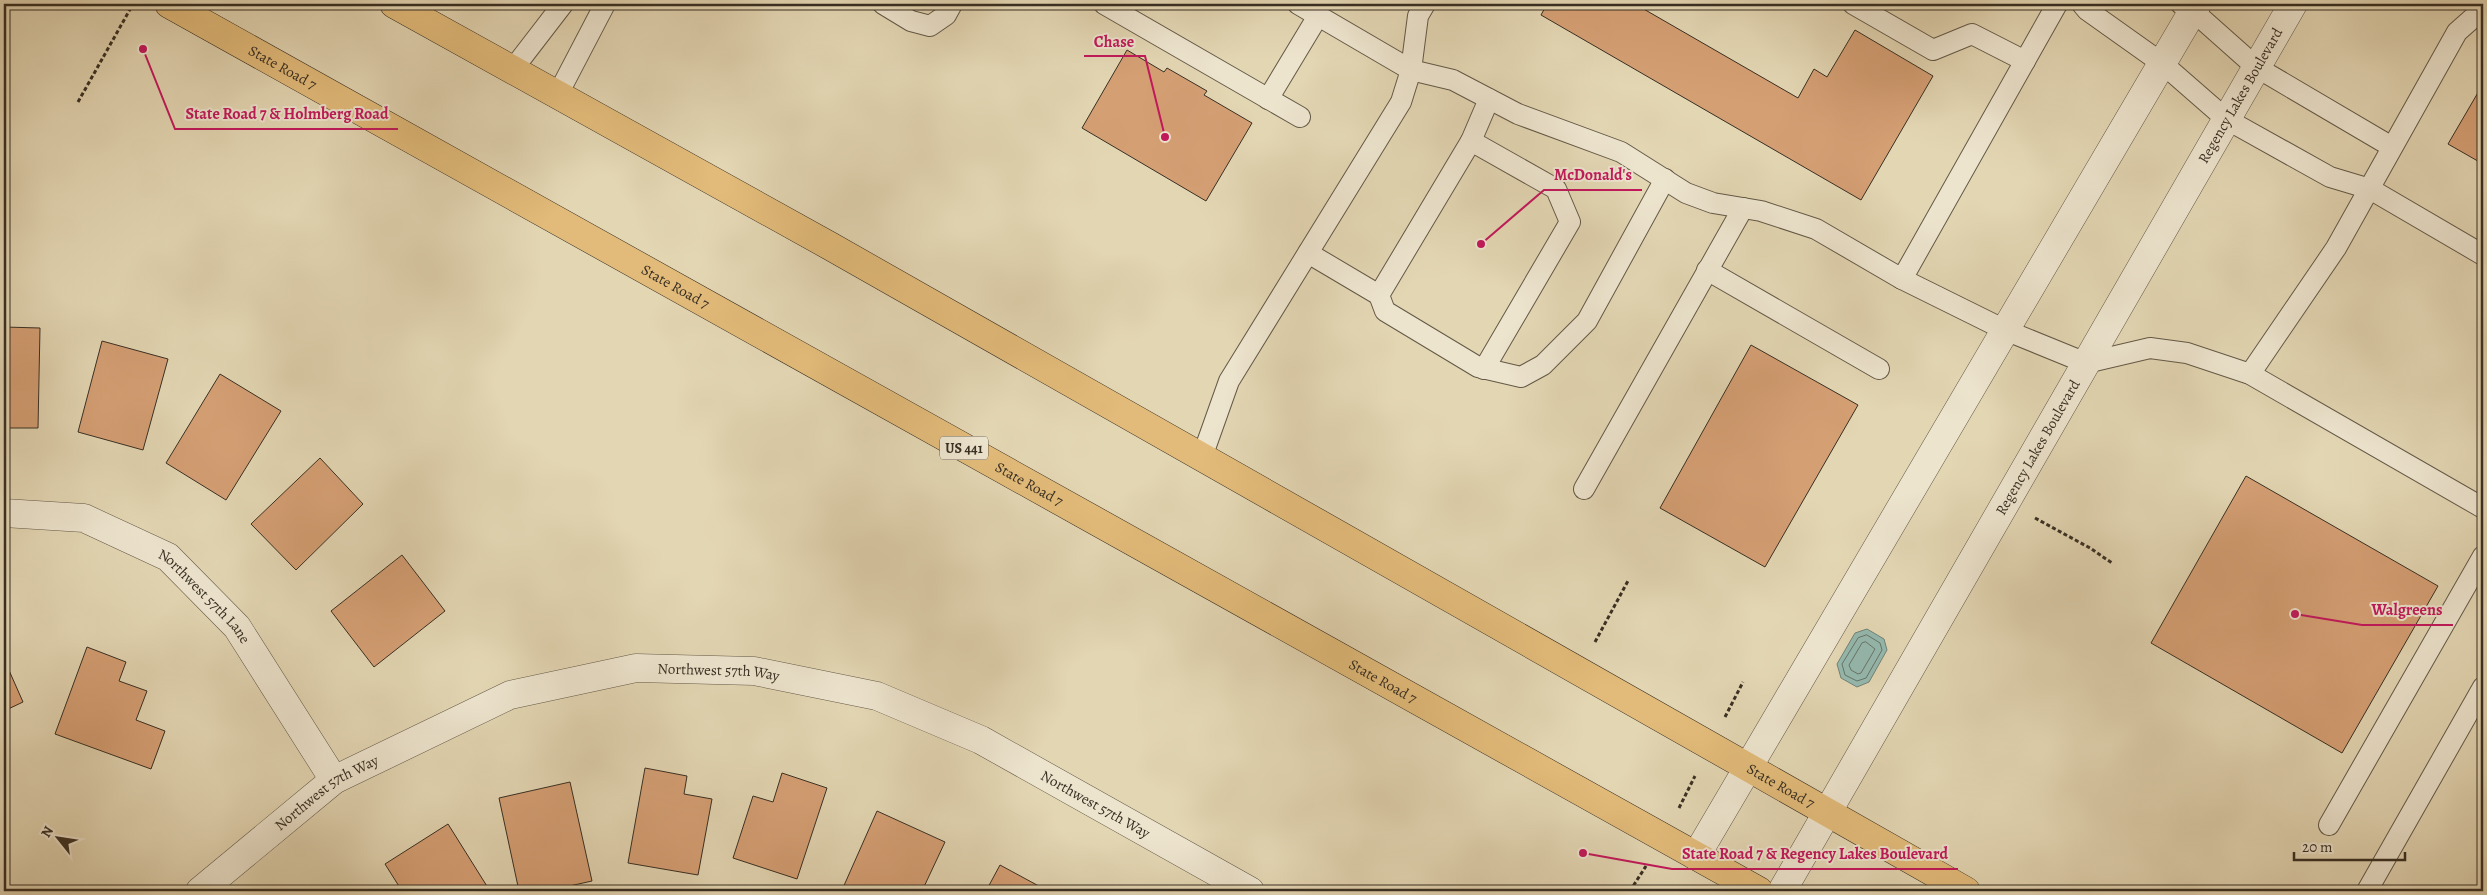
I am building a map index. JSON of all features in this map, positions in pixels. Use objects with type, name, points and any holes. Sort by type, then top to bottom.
[{"type":"main road","name":"State Road 7","points":[[169,4],[1759,891]]},
{"type":"main road","name":"State Road 7","points":[[394,4],[558,94],[1202,457],[1966,891]]},
{"type":"street","name":"Regency Lakes Boulevard","points":[[1782,891],[2293,4]]},
{"type":"street","points":[[1696,856],[2004,330],[2163,64],[2190,6]]},
{"type":"street","name":"Northwest 57th Lane","points":[[4,514],[84,518],[168,557],[237,627],[334,780]]},
{"type":"street","name":"Northwest 57th Way","points":[[200,891],[334,780],[510,696],[636,668],[754,670],[876,696],[981,740],[1218,883],[1250,891]]},
{"type":"lane","points":[[513,69],[563,4]]},
{"type":"lane","points":[[558,94],[605,4]]},
{"type":"lane","points":[[883,4],[910,21],[930,26],[946,15],[952,4]]},
{"type":"lane","points":[[1104,4],[1300,117]]},
{"type":"lane","points":[[1298,4],[1411,70],[1453,80],[1518,114],[1621,152],[1686,193],[1712,203],[1761,211],[1816,230],[1902,279],[2004,330],[2086,362],[2150,348],[2187,353],[2250,374],[2483,508]]},
{"type":"lane","points":[[1202,457],[1229,381],[1401,102],[1411,70],[1418,16],[1425,4]]},
{"type":"lane","points":[[1854,4],[1933,50],[1972,34],[2025,61]]},
{"type":"lane","points":[[1902,279],[2057,4]]},
{"type":"lane","points":[[2082,4],[2087,10],[2163,64],[2226,119],[2330,177],[2370,189],[2483,255]]},
{"type":"lane","points":[[2190,6],[2256,67],[2392,147]]},
{"type":"lane","points":[[2250,374],[2336,248],[2457,32],[2483,9]]},
{"type":"lane","points":[[1268,99],[1318,16]]},
{"type":"lane","points":[[1379,295],[1470,141],[1489,100]]},
{"type":"lane","points":[[1470,141],[1556,189],[1570,222],[1484,369]]},
{"type":"lane","points":[[1308,253],[1379,295],[1385,311],[1484,369],[1520,376],[1543,365],[1586,322],[1665,179]]},
{"type":"lane","points":[[1584,489],[1743,208]]},
{"type":"lane","points":[[1707,270],[1879,370]]},
{"type":"lane","points":[[2329,825],[2483,556]]},
{"type":"lane","points":[[2367,891],[2483,687]]},
{"type":"path","points":[[78,102],[133,4]]},
{"type":"path","points":[[2006,502],[2090,548],[2112,564]]},
{"type":"path","points":[[1579,671],[1629,579]]},
{"type":"path","points":[[1630,891],[1664,838],[1743,682]]},
{"type":"water","points":[[1867,629],[1884,639],[1887,650],[1869,682],[1857,687],[1841,678],[1837,664],[1855,633]]},
{"type":"building","points":[[1547,4],[1635,4],[1798,98],[1814,69],[1827,77],[1855,30],[1933,76],[1861,200],[1541,15]]},
{"type":"building","points":[[1127,50],[1164,72],[1167,68],[1207,91],[1204,95],[1252,123],[1206,201],[1082,128]]},
{"type":"building","points":[[2483,84],[2483,164],[2448,144]]},
{"type":"building","points":[[4,327],[40,328],[38,428],[4,428]]},
{"type":"building","points":[[102,341],[168,359],[143,450],[78,432]]},
{"type":"building","points":[[1751,345],[1858,405],[1765,567],[1660,508]]},
{"type":"building","points":[[220,374],[281,411],[226,500],[166,463]]},
{"type":"building","points":[[320,458],[363,504],[296,570],[251,524]]},
{"type":"building","points":[[2246,476],[2438,586],[2342,753],[2151,643]]},
{"type":"building","points":[[402,555],[445,611],[374,667],[331,611]]},
{"type":"building","points":[[87,647],[126,662],[119,681],[147,691],[136,720],[165,731],[151,769],[55,734]]},
{"type":"building","points":[[4,659],[23,702],[4,711]]},
{"type":"building","points":[[645,768],[687,776],[684,794],[712,799],[698,875],[628,863]]},
{"type":"building","points":[[782,773],[827,788],[797,879],[733,858],[753,796],[773,802]]},
{"type":"building","points":[[570,782],[592,881],[547,891],[519,891],[499,798]]},
{"type":"building","points":[[877,811],[945,842],[922,891],[842,890]]},
{"type":"building","points":[[448,824],[490,891],[402,891],[385,864]]},
{"type":"building","points":[[1000,865],[1048,891],[986,891]]},
{"type":"place","name":"State Road 7 & Holmberg Road","points":[[143,49]]},
{"type":"place","name":"Chase","points":[[1165,137]]},
{"type":"place","name":"McDonald's","points":[[1481,244]]},
{"type":"place","name":"Walgreens","points":[[2295,614]]},
{"type":"place","name":"State Road 7 & Regency Lakes Boulevard","points":[[1583,853]]}]
